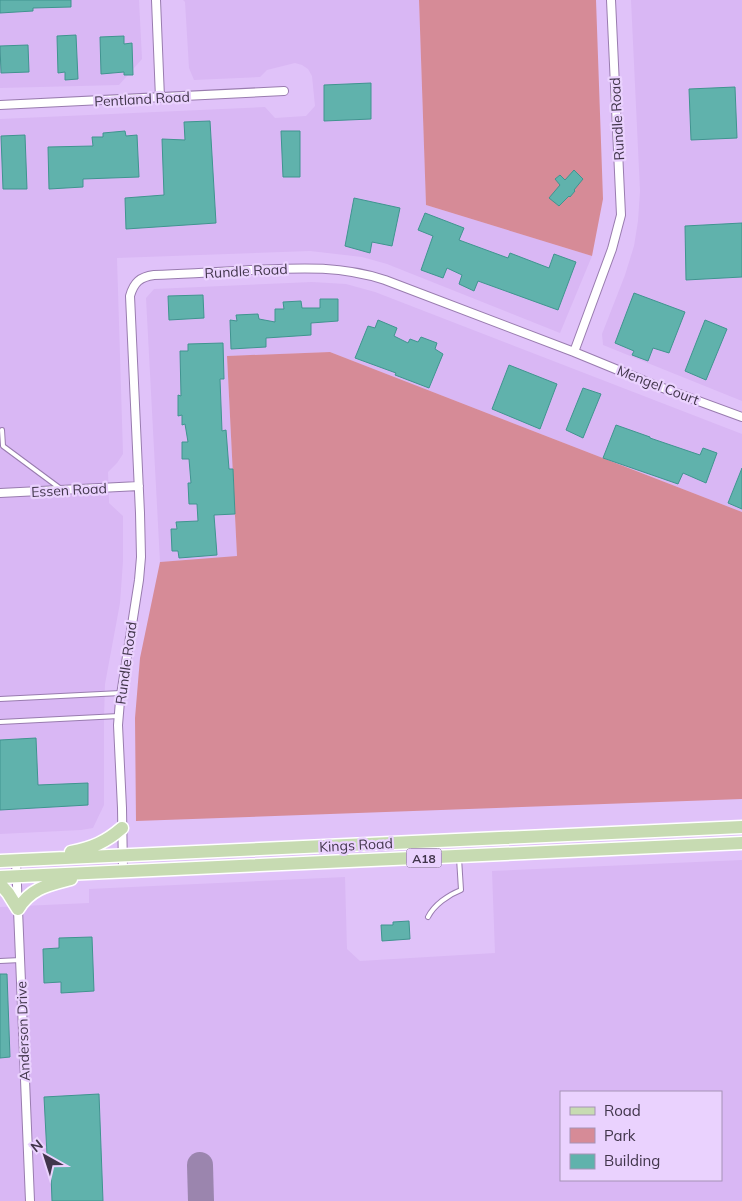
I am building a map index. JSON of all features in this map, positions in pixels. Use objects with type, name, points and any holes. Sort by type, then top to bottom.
[{"type":"main road","name":"Kings Road","points":[[0,862],[742,827]]},
{"type":"main road","points":[[32,860],[87,848],[110,837],[122,828]]},
{"type":"main road","name":"Kings Road","points":[[0,877],[742,843]]},
{"type":"main road","points":[[0,884],[18,909],[34,891],[95,872]]},
{"type":"street","points":[[156,0],[160,98]]},
{"type":"street","name":"Rundle Road","points":[[123,871],[118,716],[139,580],[140,557],[139,486],[130,296],[132,290],[145,277],[298,268],[353,272],[385,280],[574,352],[612,249],[621,215],[611,0]]},
{"type":"street","name":"Pentland Road","points":[[0,106],[284,91]]},
{"type":"street","name":"Mengel Court","points":[[574,352],[652,384],[742,417]]},
{"type":"street","name":"Essen Road","points":[[0,493],[139,486]]},
{"type":"street","name":"Anderson Drive","points":[[16,861],[30,1201]]},
{"type":"lane","points":[[2,430],[3,446],[61,490]]},
{"type":"lane","points":[[0,699],[121,693]]},
{"type":"lane","points":[[0,722],[118,716]]},
{"type":"lane","points":[[428,917],[437,905],[461,890],[458,856]]},
{"type":"lane","points":[[0,961],[21,960]]},
{"type":"shaded area","points":[[0,0],[139,0],[142,59],[119,85],[0,88]]},
{"type":"shaded area","points":[[183,0],[419,0],[426,205],[592,256],[560,333],[387,264],[362,257],[310,251],[117,258],[123,454],[108,472],[109,503],[123,516],[123,561],[120,603],[105,684],[104,805],[93,828],[0,834],[0,119],[265,107],[275,118],[306,116],[315,106],[312,76],[308,69],[295,63],[267,70],[260,77],[194,80],[189,68],[185,2]]},
{"type":"shaded area","points":[[631,0],[742,0],[742,401],[603,345],[602,334],[625,275],[634,246],[638,221],[640,191]]},
{"type":"shaded area","points":[[312,282],[346,284],[375,292],[742,434],[742,512],[330,352],[227,356],[237,557],[160,562],[146,298],[154,289]]},
{"type":"shaded area","points":[[742,860],[742,1201],[0,1201],[0,907],[89,903],[89,889],[345,877],[347,949],[360,961],[495,953],[492,871]]},
{"type":"green space","points":[[419,0],[596,0],[603,199],[592,256],[426,205]]},
{"type":"green space","points":[[330,352],[742,512],[742,799],[136,821],[135,718],[140,658],[160,562],[237,556],[227,356]]},
{"type":"building","points":[[0,0],[71,0],[71,7],[33,8],[33,11],[0,13]]},
{"type":"building","points":[[76,35],[78,79],[65,80],[65,72],[58,73],[57,36]]},
{"type":"building","points":[[124,36],[124,44],[132,43],[133,75],[124,75],[124,72],[101,74],[100,37]]},
{"type":"building","points":[[28,45],[29,72],[1,73],[0,46]]},
{"type":"building","points":[[371,83],[371,119],[324,121],[324,85]]},
{"type":"building","points":[[735,87],[737,138],[691,140],[689,89]]},
{"type":"building","points":[[210,121],[216,223],[126,229],[125,198],[164,195],[162,139],[185,140],[184,122]]},
{"type":"building","points":[[125,131],[126,136],[137,135],[139,177],[83,179],[83,187],[49,189],[48,147],[93,146],[92,137],[103,137],[103,133]]},
{"type":"building","points":[[281,131],[300,131],[300,177],[283,177]]},
{"type":"building","points":[[25,135],[27,189],[3,189],[1,136]]},
{"type":"building","points":[[574,170],[583,179],[570,197],[559,206],[549,198],[560,185],[555,179],[560,175],[565,180]]},
{"type":"building","points":[[354,198],[400,208],[392,246],[372,242],[370,253],[345,246]]},
{"type":"building","points":[[425,213],[464,228],[459,240],[508,258],[510,253],[549,268],[554,254],[576,262],[558,310],[478,281],[474,291],[459,284],[462,275],[447,268],[443,278],[421,270],[433,236],[418,230]]},
{"type":"building","points":[[742,223],[742,277],[686,280],[685,226]]},
{"type":"building","points":[[634,293],[685,312],[669,353],[653,348],[648,361],[632,355],[634,351],[615,343]]},
{"type":"building","points":[[203,295],[204,318],[169,320],[168,296]]},
{"type":"building","points":[[320,299],[338,299],[338,321],[311,323],[311,335],[266,338],[266,347],[231,349],[230,320],[237,321],[236,315],[258,314],[259,319],[275,322],[275,309],[284,309],[283,302],[301,301],[302,308],[320,308]]},
{"type":"building","points":[[378,320],[397,328],[394,336],[408,343],[410,339],[418,342],[421,337],[437,343],[435,349],[443,354],[429,388],[395,375],[396,373],[355,358],[368,326],[375,328]]},
{"type":"building","points":[[705,320],[727,329],[706,380],[685,371]]},
{"type":"building","points":[[223,343],[224,379],[220,379],[222,431],[226,430],[229,469],[233,469],[235,514],[214,515],[217,555],[179,558],[178,551],[172,551],[171,529],[177,529],[176,522],[198,521],[197,504],[189,504],[188,483],[191,483],[189,459],[182,459],[182,442],[188,442],[185,424],[182,425],[182,415],[178,416],[178,395],[181,396],[180,351],[188,351],[188,344]]},
{"type":"building","points":[[509,365],[557,384],[540,429],[492,409]]},
{"type":"building","points":[[583,388],[601,394],[583,438],[566,430]]},
{"type":"building","points":[[616,425],[700,455],[703,448],[717,453],[706,483],[683,473],[678,484],[603,458]]},
{"type":"building","points":[[742,468],[742,509],[728,503]]},
{"type":"building","points":[[36,738],[38,785],[88,783],[88,805],[0,810],[0,740]]},
{"type":"building","points":[[409,921],[410,939],[382,941],[381,925],[393,925],[393,922]]},
{"type":"building","points":[[92,937],[94,991],[61,993],[61,982],[44,983],[43,949],[59,948],[59,938]]},
{"type":"building","points":[[0,974],[7,974],[10,1057],[0,1058]]},
{"type":"building","points":[[99,1094],[103,1201],[52,1201],[51,1174],[48,1174],[44,1097]]},
{"type":"taxiway","points":[[200,1165],[201,1201]]}]
